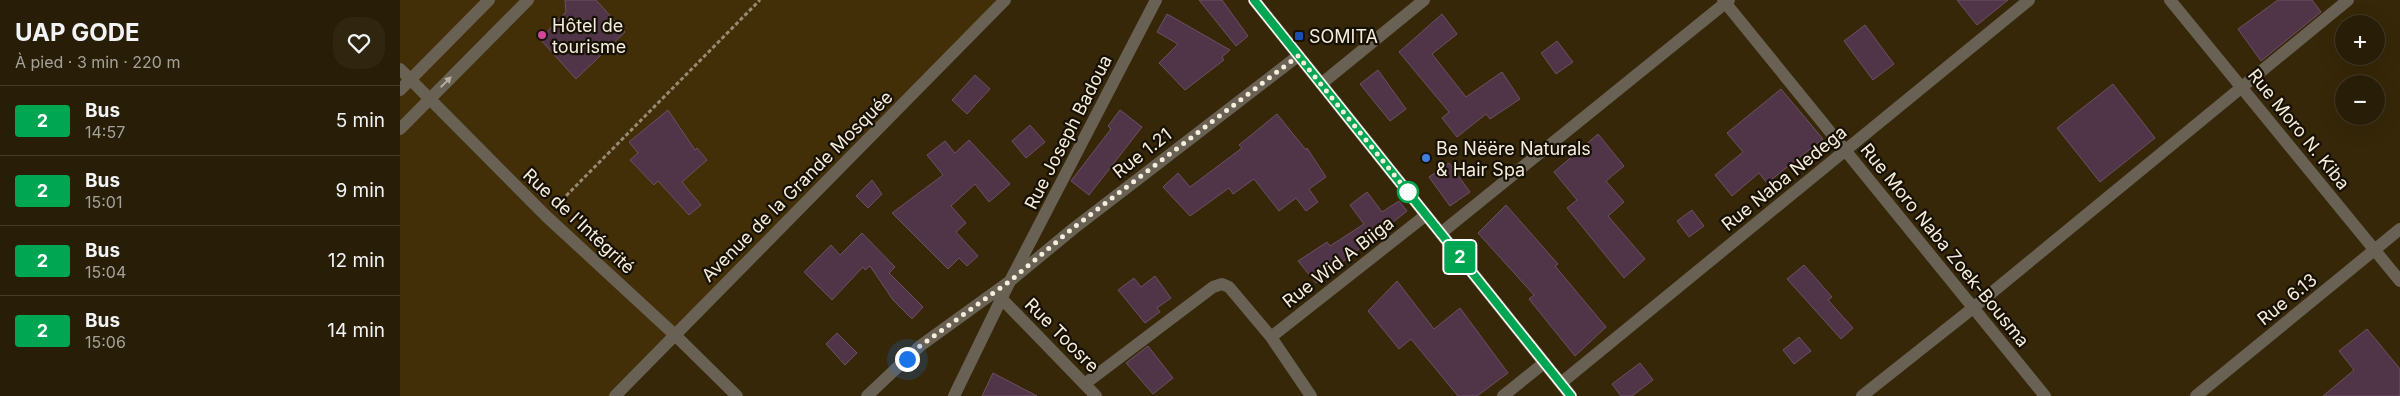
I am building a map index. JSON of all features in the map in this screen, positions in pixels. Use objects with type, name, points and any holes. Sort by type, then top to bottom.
[{"type":"main road","points":[[1254,0],[1571,396]]},
{"type":"street","points":[[400,90],[489,0]]},
{"type":"street","points":[[400,130],[528,0]]},
{"type":"street","name":"Avenue de la Grande Mosquée","points":[[615,396],[1005,0]]},
{"type":"street","name":"Rue Joseph Badoua","points":[[954,396],[1010,281],[1156,0]]},
{"type":"street","points":[[1321,84],[1424,0]]},
{"type":"street","name":"Rue Naba Nedega","points":[[1561,383],[2029,0]]},
{"type":"street","name":"Rue Moro N. Kiba","points":[[2170,0],[2400,281]]},
{"type":"street","points":[[1862,396],[1973,308],[2348,0]]},
{"type":"street","points":[[1441,233],[1726,1]]},
{"type":"street","name":"Rue Moro Naba Zoek-Bousma","points":[[1726,1],[2045,396]]},
{"type":"street","name":"Rue 1.21","points":[[867,396],[920,346],[1010,281],[1073,228],[1298,56]]},
{"type":"street","name":"Rue de l'Intégrité","points":[[400,68],[546,216],[675,335],[737,396]]},
{"type":"street","name":"Rue Wid A Biiga","points":[[1271,337],[1426,215]]},
{"type":"street","name":"Rue 6.13","points":[[2196,396],[2400,229]]},
{"type":"street","points":[[1086,383],[1213,287],[1222,284],[1229,287],[1271,337],[1311,396]]},
{"type":"street","name":"Rue Toosre","points":[[1002,299],[1086,383],[1096,396]]},
{"type":"street","points":[[1503,396],[1544,363]]},
{"type":"path","points":[[546,216],[760,0]]},
{"type":"shaded area","points":[[400,0],[1005,0],[615,396],[400,396]]},
{"type":"building","points":[[565,0],[596,0],[625,32],[576,79],[540,39],[566,12]]},
{"type":"building","points":[[1199,0],[1222,0],[1248,36],[1236,46]]},
{"type":"building","points":[[1957,0],[2008,0],[1977,25]]},
{"type":"building","points":[[2278,0],[2312,0],[2321,12],[2261,61],[2238,29]]},
{"type":"building","points":[[1167,14],[1230,50],[1222,57],[1224,60],[1185,90],[1159,63],[1178,44],[1157,32]]},
{"type":"building","points":[[1442,14],[1457,34],[1432,54],[1466,97],[1502,72],[1520,99],[1490,119],[1486,114],[1457,137],[1442,118],[1449,112],[1399,52]]},
{"type":"building","points":[[1865,25],[1894,64],[1873,80],[1844,41]]},
{"type":"building","points":[[1557,41],[1573,62],[1556,74],[1541,53]]},
{"type":"building","points":[[1378,70],[1406,109],[1390,121],[1360,84]]},
{"type":"building","points":[[975,75],[990,89],[967,114],[952,100]]},
{"type":"building","points":[[2113,84],[2155,138],[2100,182],[2057,128]]},
{"type":"building","points":[[1781,89],[1823,139],[1767,183],[1759,173],[1732,196],[1715,175],[1743,152],[1727,133]]},
{"type":"building","points":[[668,110],[695,150],[697,148],[707,160],[682,182],[701,205],[689,215],[658,181],[654,185],[630,160],[638,153],[629,142]]},
{"type":"building","points":[[1120,110],[1142,127],[1089,195],[1071,181],[1111,129],[1108,126]]},
{"type":"building","points":[[1277,114],[1306,150],[1307,148],[1326,177],[1309,189],[1318,202],[1306,211],[1296,198],[1279,211],[1254,179],[1233,194],[1229,188],[1190,216],[1163,187],[1178,173],[1190,187],[1242,148],[1239,145]]},
{"type":"building","points":[[1030,125],[1045,142],[1026,158],[1012,141]]},
{"type":"building","points":[[1598,134],[1624,166],[1606,181],[1624,202],[1608,216],[1645,259],[1624,278],[1567,208],[1577,200],[1554,172]]},
{"type":"building","points":[[969,140],[1010,184],[989,202],[975,184],[951,206],[966,223],[956,232],[978,256],[967,266],[959,258],[948,269],[892,213],[943,175],[927,155],[945,141],[955,153]]},
{"type":"building","points":[[1449,163],[1470,192],[1450,206],[1429,177]]},
{"type":"building","points":[[872,180],[882,194],[868,208],[856,196]]},
{"type":"building","points":[[1367,192],[1382,212],[1399,201],[1407,211],[1316,283],[1298,261],[1327,242],[1330,246],[1364,224],[1350,205]]},
{"type":"building","points":[[1506,205],[1558,264],[1555,266],[1606,327],[1575,356],[1529,299],[1534,295],[1478,233]]},
{"type":"building","points":[[1692,210],[1704,226],[1689,237],[1677,221]]},
{"type":"building","points":[[862,233],[895,267],[889,273],[923,307],[912,319],[893,300],[870,266],[865,270],[863,267],[832,300],[804,272],[831,245],[840,255]]},
{"type":"building","points":[[1804,265],[1832,297],[1828,300],[1853,328],[1841,339],[1787,279]]},
{"type":"building","points":[[1155,276],[1171,298],[1157,308],[1160,312],[1145,323],[1118,290],[1134,278],[1141,287]]},
{"type":"building","points":[[1397,281],[1434,329],[1460,308],[1508,373],[1477,396],[1458,396],[1411,339],[1399,349],[1368,311]]},
{"type":"building","points":[[2367,329],[2400,369],[2400,396],[2323,396],[2354,370],[2339,351]]},
{"type":"building","points":[[837,333],[857,353],[845,365],[826,344]]},
{"type":"building","points":[[1799,337],[1811,351],[1794,364],[1783,350]]},
{"type":"building","points":[[1148,346],[1173,378],[1153,394],[1126,363]]},
{"type":"building","points":[[1640,363],[1653,380],[1632,396],[1621,396],[1612,384]]},
{"type":"building","points":[[993,373],[1037,396],[982,396]]},
{"type":"bus line","name":"2","points":[[1254,0],[1571,396]]},
{"type":"place","name":"Hôtel de tourisme","points":[[542,35]]},
{"type":"place","name":"SOMITA","points":[[1299,36]]},
{"type":"place","name":"Be Nëëre Naturals & Hair Spa","points":[[1426,158]]},
{"type":"route","points":[[907,359],[920,346],[1010,281],[1073,228],[1298,56],[1408,192]]}]
